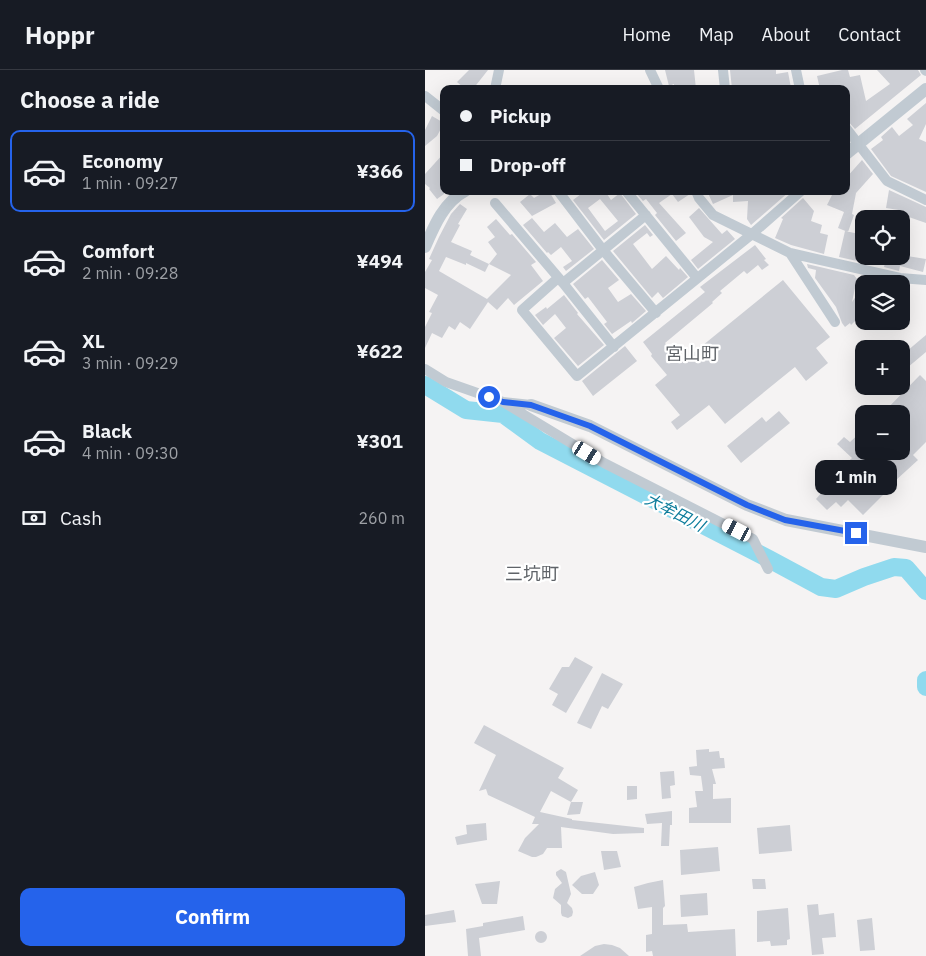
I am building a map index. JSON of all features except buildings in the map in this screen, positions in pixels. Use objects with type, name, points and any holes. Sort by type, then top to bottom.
[{"type":"street","points":[[496,85],[499,70]]},
{"type":"street","points":[[650,70],[657,85]]},
{"type":"street","points":[[723,70],[725,85]]},
{"type":"street","points":[[796,70],[799,85]]},
{"type":"street","points":[[850,151],[926,90]]},
{"type":"street","points":[[425,96],[440,108]]},
{"type":"street","points":[[850,133],[887,181],[926,200]]},
{"type":"street","points":[[425,247],[446,206],[457,195]]},
{"type":"street","points":[[561,195],[655,313]]},
{"type":"street","points":[[629,195],[697,278]]},
{"type":"street","points":[[698,195],[713,215],[790,253],[900,278],[926,280]]},
{"type":"street","points":[[646,215],[603,250],[522,310],[577,376],[752,234],[796,195]]},
{"type":"street","points":[[495,203],[561,280],[613,347]]},
{"type":"street","points":[[790,253],[835,322]]},
{"type":"street","points":[[425,369],[446,382],[503,402],[604,463],[753,539],[769,569]]},
{"type":"street","points":[[503,402],[531,405],[590,426],[747,505],[785,520],[926,547]]},
{"type":"waterway","name":"大牟田川","points":[[425,385],[466,410],[503,414],[540,441],[821,587],[836,589],[894,567],[906,568],[926,591]]},
{"type":"waterway","name":"大牟田川","points":[[926,680],[926,687]]},
{"type":"district","name":"宮山町","points":[[692,353]]},
{"type":"district","name":"三坑町","points":[[532,573]]},
{"type":"route","points":[[489,397],[503,402],[531,405],[590,426],[747,505],[785,520],[856,533]]}]
